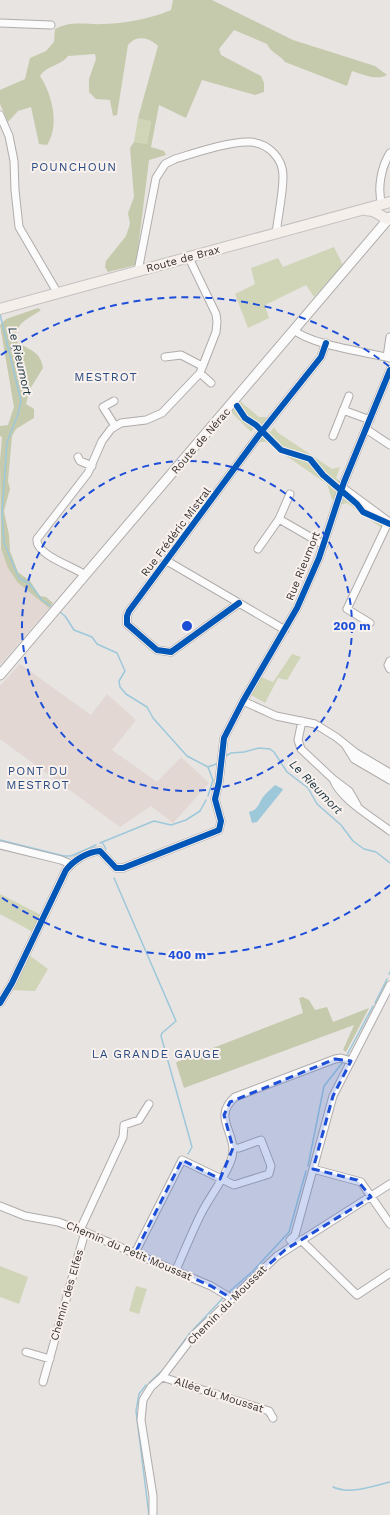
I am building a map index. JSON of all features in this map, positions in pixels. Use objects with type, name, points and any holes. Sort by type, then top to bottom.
[{"type":"main road","name":"Route de Brax","points":[[2,308],[386,203]]},
{"type":"main road","points":[[386,203],[388,218]]},
{"type":"main road","points":[[361,210],[373,211],[388,218]]},
{"type":"main road","name":"Route de Nérac","points":[[0,675],[233,403],[388,218]]},
{"type":"street","points":[[0,23],[51,25]]},
{"type":"street","points":[[0,115],[9,136],[14,161],[19,227],[57,292]]},
{"type":"street","points":[[138,271],[156,178],[165,164],[175,159],[242,142],[254,142],[268,148],[279,160],[283,176],[276,234]]},
{"type":"street","points":[[386,203],[380,190],[383,167],[390,153]]},
{"type":"street","points":[[85,575],[53,558],[40,547],[37,542],[39,537],[92,466],[102,441],[115,426],[152,418],[162,413],[201,370],[216,332],[217,322],[216,314],[189,258]]},
{"type":"street","points":[[294,330],[302,336],[326,343],[388,357],[390,337]]},
{"type":"street","name":"Rue Frédéric Mistral","points":[[239,603],[176,650],[166,652],[157,650],[128,624],[126,616],[261,433],[322,358],[326,343]]},
{"type":"street","points":[[165,357],[181,355],[201,370],[211,383]]},
{"type":"street","name":"Rue Rieumort","points":[[71,864],[94,852],[100,851],[116,868],[123,868],[217,832],[221,827],[221,821],[215,799],[224,738],[243,701],[285,630],[310,579],[324,545],[342,487],[390,370]]},
{"type":"street","points":[[333,436],[349,396]]},
{"type":"street","points":[[114,401],[103,407],[115,426]]},
{"type":"street","points":[[343,410],[370,420]]},
{"type":"street","points":[[366,428],[390,445]]},
{"type":"street","points":[[78,457],[80,461],[92,466]]},
{"type":"street","points":[[342,487],[388,520],[347,609],[370,623]]},
{"type":"street","points":[[258,549],[279,519],[290,494]]},
{"type":"street","points":[[279,519],[324,545]]},
{"type":"street","points":[[167,561],[285,630]]},
{"type":"street","points":[[390,661],[388,665],[390,669]]},
{"type":"street","points":[[243,701],[276,716],[315,724],[336,737],[346,746],[390,773]]},
{"type":"street","points":[[302,722],[298,745],[333,779],[349,791],[357,805],[390,832]]},
{"type":"street","points":[[346,746],[354,760],[390,780]]},
{"type":"street","points":[[0,845],[61,860],[71,864],[66,870],[12,983],[0,1003]]},
{"type":"street","points":[[290,1240],[295,1235],[333,1096],[390,984]]},
{"type":"street","points":[[176,1270],[201,1213],[232,1158],[233,1148],[224,1115],[226,1108],[235,1098],[335,1059],[341,1058],[351,1061]]},
{"type":"street","name":"Chemin des Elfes","points":[[43,1382],[83,1231],[123,1137],[124,1125],[139,1120],[149,1104]]},
{"type":"street","points":[[135,1253],[182,1160],[234,1185],[270,1174],[272,1170],[261,1140],[239,1148],[233,1148]]},
{"type":"street","points":[[313,1169],[361,1182],[390,1224]]},
{"type":"street","name":"Chemin du Moussat","points":[[154,1515],[142,1420],[143,1400],[151,1388],[162,1377],[194,1335],[231,1298],[277,1256],[390,1184]]},
{"type":"street","name":"Chemin du Petit Moussat","points":[[0,1206],[25,1216],[58,1222],[83,1231],[176,1270],[211,1286],[231,1298]]},
{"type":"street","points":[[301,1240],[357,1295],[390,1273]]},
{"type":"street","points":[[26,1352],[50,1359]]},
{"type":"street","name":"Allée du Moussat","points":[[162,1377],[269,1411],[273,1418]]},
{"type":"highlighted area","points":[[335,1059],[351,1061],[333,1096],[313,1169],[357,1180],[371,1197],[285,1250],[231,1298],[211,1286],[135,1253],[182,1160],[220,1179],[233,1148],[224,1115],[230,1102]]},
{"type":"shaded area","points":[[0,547],[4,558],[18,583],[49,608],[0,665]]},
{"type":"shaded area","points":[[20,664],[91,715],[107,694],[136,720],[112,750],[157,782],[181,757],[209,783],[173,823],[151,806],[120,827],[0,739],[0,686]]},
{"type":"green space","points":[[173,0],[212,0],[293,40],[375,66],[387,75],[383,77],[374,77],[352,71],[347,86],[285,62],[267,44],[234,30],[219,49],[221,55],[261,76],[264,83],[264,92],[255,95],[202,80],[186,118],[159,105],[151,147],[164,151],[166,155],[149,160],[136,265],[108,272],[105,267],[106,261],[126,236],[130,224],[128,213],[134,197],[130,148],[134,142],[147,144],[151,121],[138,118],[158,46],[155,43],[143,38],[135,39],[128,45],[117,115],[113,116],[110,100],[96,99],[89,92],[89,79],[96,59],[95,54],[68,56],[62,62],[43,72],[40,76],[51,100],[54,119],[51,137],[47,145],[39,144],[31,107],[18,111],[8,122],[0,104],[0,90],[25,79],[30,58],[46,51],[54,42],[55,29],[61,26],[73,24],[130,22],[147,18],[171,10]]},
{"type":"green space","points":[[138,118],[151,120],[147,144],[134,142]]},
{"type":"green space","points":[[334,247],[343,265],[314,297],[306,285],[265,305],[269,318],[248,328],[235,294],[255,284],[251,268],[278,258],[283,267]]},
{"type":"green space","points":[[38,308],[41,310],[20,325],[16,334],[15,340],[33,351],[39,357],[43,368],[30,389],[26,404],[34,409],[34,418],[16,429],[12,436],[8,481],[10,489],[4,511],[9,535],[10,551],[18,572],[30,581],[40,596],[46,597],[53,603],[49,608],[18,583],[8,568],[1,549],[0,461],[2,437],[0,436],[0,426],[8,425],[14,407],[0,325],[6,319]]},
{"type":"green space","points":[[240,401],[259,417],[268,417],[258,430],[255,427],[251,432],[231,412]]},
{"type":"green space","points":[[274,427],[277,432],[332,469],[340,467],[336,478],[340,481],[334,499],[332,500],[327,484],[266,442],[258,442],[267,430],[270,432]]},
{"type":"green space","points":[[348,495],[385,522],[383,529],[347,503],[340,505],[344,496]]},
{"type":"green space","points":[[292,654],[301,657],[287,680],[278,678],[265,703],[251,695],[261,677],[273,682]]},
{"type":"green space","points":[[0,894],[41,915],[33,932],[0,914]]},
{"type":"green space","points":[[29,955],[48,969],[35,991],[12,990]]},
{"type":"green space","points":[[303,997],[309,1000],[315,1010],[327,1007],[333,1022],[369,1008],[346,1052],[343,1050],[354,1025],[184,1088],[176,1063],[177,1062],[303,1013],[299,998]]},
{"type":"green space","points":[[0,1266],[28,1277],[19,1304],[0,1297]]},
{"type":"green space","points":[[136,1286],[147,1289],[139,1314],[129,1311]]},
{"type":"water","points":[[275,785],[283,789],[282,791],[257,822],[252,823],[249,812],[256,808],[264,796]]},
{"type":"waterway","name":"Le Rieumort","points":[[0,314],[21,401],[18,414],[7,442],[2,514],[4,543],[19,578],[30,584],[42,600],[52,607]]},
{"type":"waterway","name":"Le Rieumort","points":[[60,612],[65,616],[74,630],[92,637],[97,644],[117,653],[125,671],[119,681],[120,687],[126,694],[147,707],[153,718],[187,756],[208,767],[219,763]]},
{"type":"waterway","name":"Le Rieumort","points":[[224,757],[231,753],[244,752],[259,748],[270,749],[274,752],[287,772],[308,788],[317,804],[341,825],[353,841],[364,849],[376,852],[390,863]]},
{"type":"waterway","points":[[208,767],[213,780],[208,796]]},
{"type":"waterway","points":[[100,843],[154,821],[171,825],[186,820],[200,811],[206,800]]},
{"type":"waterway","points":[[0,840],[64,856],[71,856],[96,845]]},
{"type":"waterway","points":[[102,842],[106,849]]},
{"type":"waterway","points":[[114,878],[176,1021],[162,1033],[161,1036],[192,1147],[188,1154]]},
{"type":"waterway","points":[[375,1003],[387,979]]},
{"type":"waterway","points":[[347,1055],[373,1006]]},
{"type":"waterway","points":[[308,1166],[324,1086],[343,1062]]},
{"type":"waterway","points":[[229,1292],[253,1271],[289,1232],[306,1171]]},
{"type":"waterway","points":[[170,1360],[190,1333],[223,1298]]},
{"type":"waterway","points":[[149,1383],[165,1368]]},
{"type":"waterway","points":[[146,1385],[139,1394],[136,1411],[149,1515]]},
{"type":"waterway","points":[[333,1487],[354,1490],[390,1482]]},
{"type":"cycle path","points":[[239,603],[171,652],[157,650],[127,624],[127,616],[129,611],[262,431],[321,357],[326,343]]},
{"type":"cycle path","points":[[0,1003],[12,983],[66,870],[73,863],[81,857],[100,851],[116,868],[123,868],[219,830],[221,821],[215,799],[219,782],[224,738],[243,701],[297,608],[319,558],[344,482],[390,370]]},
{"type":"cycle path","points":[[237,406],[245,418],[256,425],[281,450],[310,459],[323,475],[357,504],[363,512],[390,524]]},
{"type":"district","name":"POUNCHOUN","points":[[74,167]]},
{"type":"district","name":"MESTROT","points":[[106,377]]},
{"type":"district","name":"PONT DU MESTROT","points":[[38,778]]},
{"type":"district","name":"LA GRANDE GAUGE","points":[[156,1054]]}]
